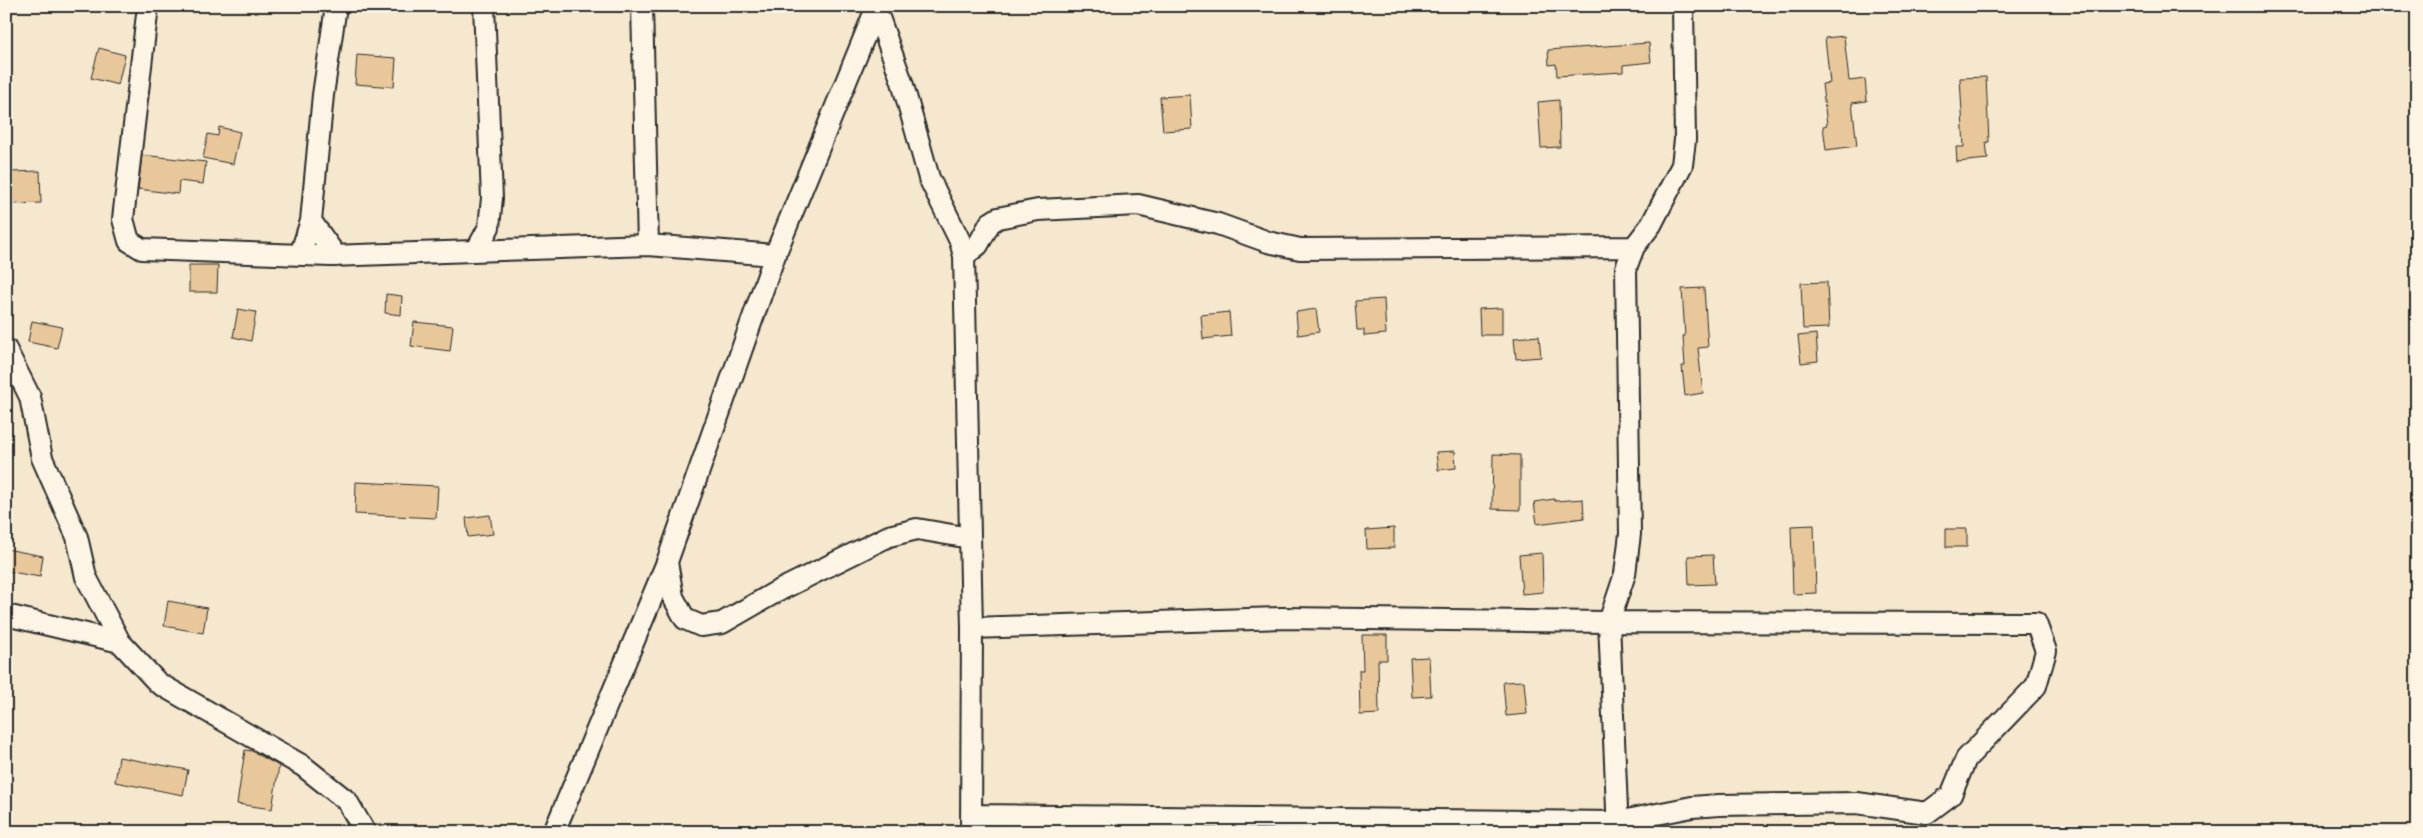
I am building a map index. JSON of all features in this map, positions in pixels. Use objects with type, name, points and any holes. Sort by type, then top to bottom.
[{"type":"street","points":[[148,6],[123,219],[129,241],[142,249],[336,256],[648,245],[775,255]]},
{"type":"street","points":[[300,255],[311,222],[323,95],[336,6]]},
{"type":"street","points":[[476,251],[489,227],[492,198],[484,6]]},
{"type":"street","points":[[642,6],[648,245]]},
{"type":"street","points":[[1617,827],[1609,622],[1625,574],[1630,534],[1626,268],[1634,247],[1651,226],[1682,165],[1685,140],[1683,6]]},
{"type":"street","points":[[554,832],[666,562],[775,255],[877,8]]},
{"type":"street","points":[[877,8],[902,82],[929,178],[960,241],[964,256],[972,628],[972,823],[1617,827],[1692,807],[1728,805],[1857,803],[1927,813],[1951,795],[1966,758],[2036,686],[2046,652],[2036,623],[1609,622],[1282,618],[972,628]]},
{"type":"street","points":[[964,256],[978,245],[990,223],[998,218],[1038,210],[1138,205],[1218,224],[1268,242],[1300,249],[1634,247]]},
{"type":"street","points":[[311,222],[336,256]]},
{"type":"street","points":[[6,349],[30,397],[42,458],[77,537],[86,577],[120,642],[158,683],[303,766],[347,801],[365,832]]},
{"type":"street","points":[[666,562],[673,597],[681,612],[685,619],[701,626],[722,623],[776,592],[889,536],[917,529],[970,538]]},
{"type":"street","points":[[6,615],[120,642]]},
{"type":"building","points":[[1844,36],[1849,81],[1865,79],[1867,101],[1852,103],[1857,146],[1826,150],[1823,126],[1827,125],[1822,84],[1830,83],[1825,38]]},
{"type":"building","points":[[1649,43],[1651,62],[1623,65],[1623,72],[1557,76],[1556,64],[1549,65],[1548,50]]},
{"type":"building","points":[[99,48],[125,55],[118,85],[91,78]]},
{"type":"building","points":[[357,55],[396,58],[394,87],[355,84]]},
{"type":"building","points":[[1986,77],[1989,142],[1986,142],[1988,159],[1957,162],[1956,147],[1964,147],[1960,78]]},
{"type":"building","points":[[1190,95],[1192,129],[1163,131],[1160,97]]},
{"type":"building","points":[[1559,100],[1560,147],[1541,148],[1538,102]]},
{"type":"building","points":[[219,127],[240,132],[233,164],[203,158],[208,134],[218,136]]},
{"type":"building","points":[[142,155],[206,162],[203,184],[179,181],[178,194],[138,189]]},
{"type":"building","points":[[40,171],[41,203],[11,204],[10,172]]},
{"type":"building","points":[[189,265],[218,265],[217,292],[189,292]]},
{"type":"building","points":[[1827,282],[1829,328],[1803,329],[1801,283]]},
{"type":"building","points":[[1704,288],[1708,347],[1698,348],[1703,393],[1685,396],[1682,366],[1685,366],[1683,336],[1685,336],[1682,289]]},
{"type":"building","points":[[386,294],[402,296],[401,315],[385,313]]},
{"type":"building","points":[[1384,299],[1386,334],[1364,336],[1364,330],[1357,330],[1355,301]]},
{"type":"building","points":[[1502,308],[1502,335],[1480,335],[1479,309]]},
{"type":"building","points":[[238,309],[256,312],[251,341],[233,337]]},
{"type":"building","points":[[1316,309],[1319,332],[1298,335],[1296,312]]},
{"type":"building","points":[[1229,312],[1231,336],[1203,339],[1201,315]]},
{"type":"building","points":[[32,321],[62,327],[57,348],[28,342]]},
{"type":"building","points":[[414,322],[453,326],[450,351],[411,346]]},
{"type":"building","points":[[1816,334],[1818,361],[1801,363],[1798,336]]},
{"type":"building","points":[[1539,336],[1541,357],[1516,359],[1514,338]]},
{"type":"building","points":[[1455,451],[1456,468],[1438,470],[1436,452]]},
{"type":"building","points":[[1493,454],[1520,455],[1520,510],[1492,509]]},
{"type":"building","points":[[356,482],[438,486],[436,518],[355,514]]},
{"type":"building","points":[[1554,499],[1555,501],[1583,499],[1584,518],[1537,524],[1534,502]]},
{"type":"building","points":[[490,515],[493,534],[468,537],[466,518]]},
{"type":"building","points":[[1814,525],[1816,593],[1793,594],[1791,526]]},
{"type":"building","points":[[1394,528],[1394,548],[1367,549],[1366,530]]},
{"type":"building","points":[[1946,529],[1967,529],[1967,547],[1946,547]]},
{"type":"building","points":[[6,549],[43,556],[40,577],[6,571]]},
{"type":"building","points":[[1542,553],[1543,592],[1522,594],[1519,555]]},
{"type":"building","points":[[1713,555],[1715,584],[1689,585],[1688,556]]},
{"type":"building","points":[[168,601],[207,608],[203,633],[164,626]]},
{"type":"building","points":[[1362,635],[1387,635],[1387,660],[1378,660],[1379,714],[1360,715],[1359,670],[1363,670]]},
{"type":"building","points":[[1429,657],[1431,696],[1412,697],[1410,658]]},
{"type":"building","points":[[1524,681],[1527,714],[1506,716],[1503,682]]},
{"type":"building","points":[[245,750],[252,751],[279,766],[272,809],[237,804]]},
{"type":"building","points":[[119,757],[188,770],[183,795],[115,782]]}]
